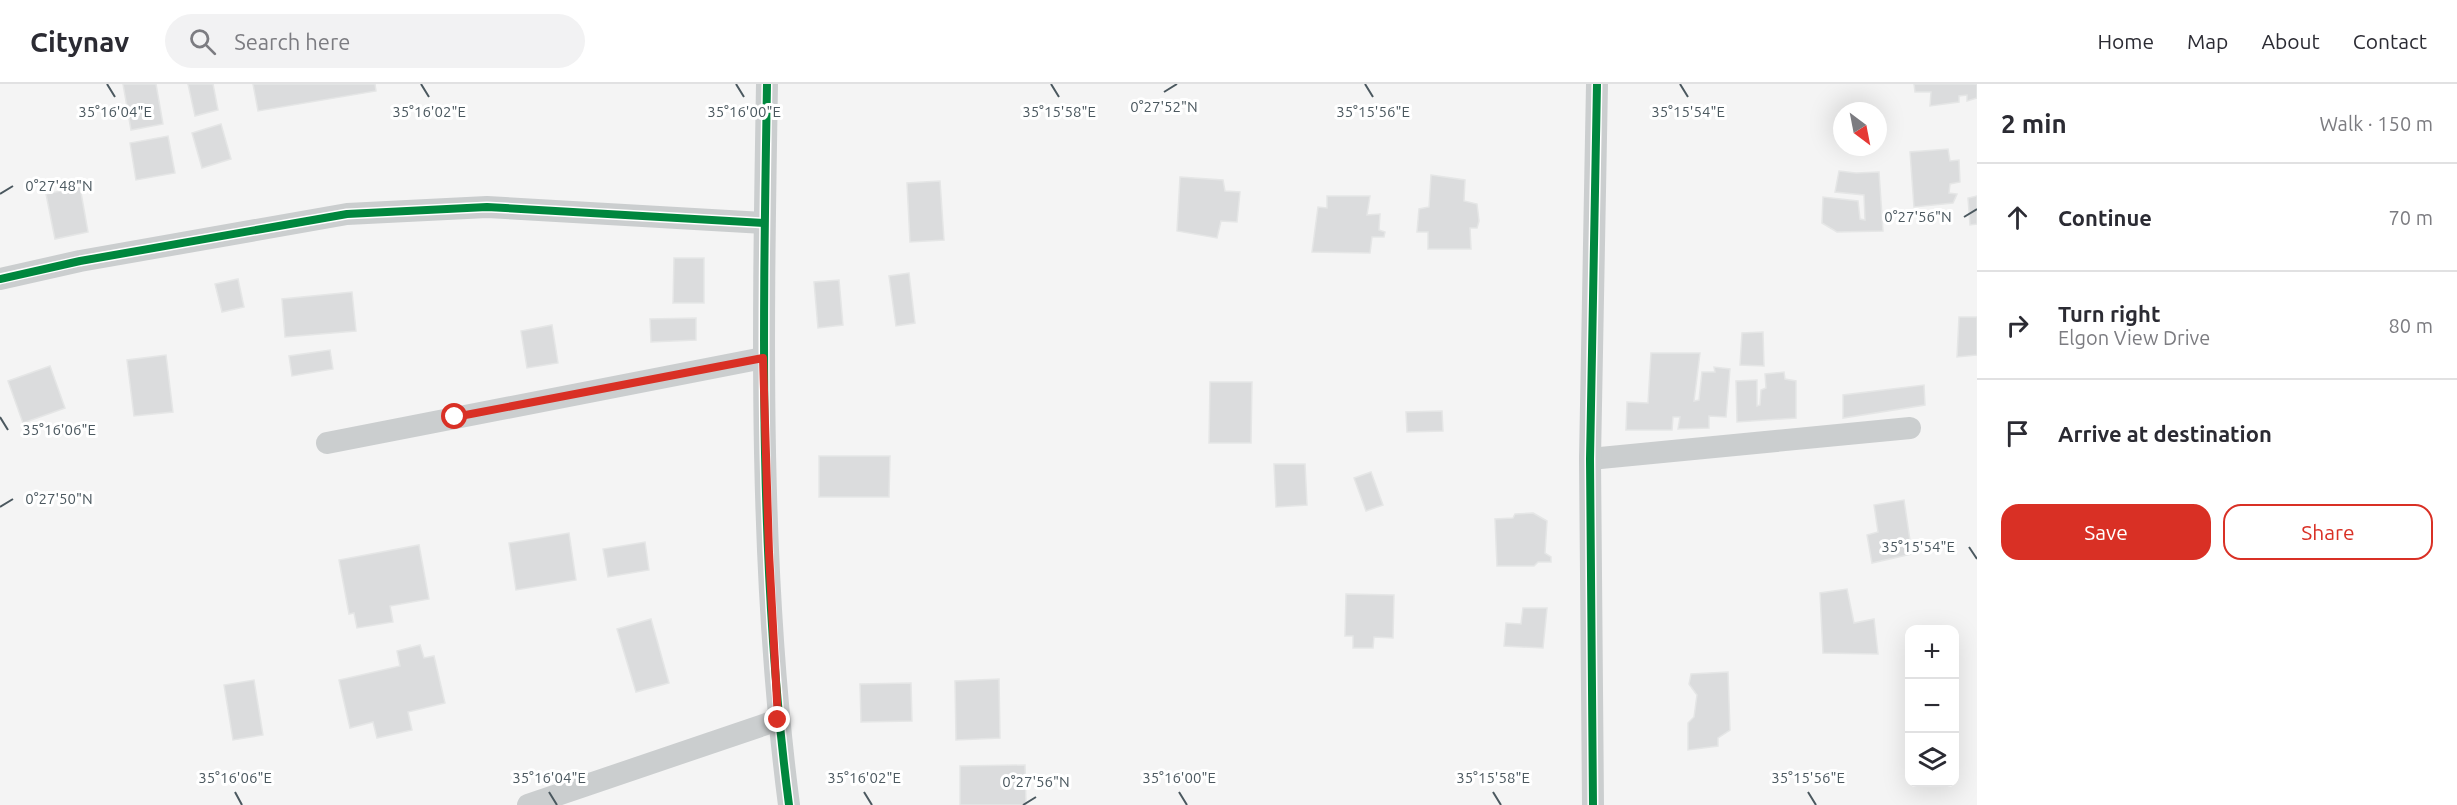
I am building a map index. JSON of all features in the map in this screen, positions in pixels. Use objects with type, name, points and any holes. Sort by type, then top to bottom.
[{"type":"street","points":[[767,84],[763,358],[769,552],[778,720],[789,805]]},
{"type":"street","points":[[1593,805],[1590,459],[1597,84]]},
{"type":"street","points":[[0,279],[80,261],[347,214],[487,207],[764,223]]},
{"type":"street","points":[[327,443],[763,358]]},
{"type":"street","points":[[1590,459],[1910,428]]},
{"type":"street","points":[[528,805],[778,720]]},
{"type":"building","points":[[123,84],[156,84],[163,124],[131,130]]},
{"type":"building","points":[[188,84],[213,84],[218,110],[195,116]]},
{"type":"building","points":[[253,84],[375,84],[376,91],[258,111]]},
{"type":"building","points":[[1914,84],[1977,84],[1977,98],[1967,101],[1967,95],[1959,96],[1959,102],[1930,106],[1931,92],[1915,92]]},
{"type":"building","points":[[221,124],[231,159],[202,168],[192,133]]},
{"type":"building","points":[[168,136],[175,173],[136,180],[130,143]]},
{"type":"building","points":[[1948,149],[1950,161],[1959,160],[1960,182],[1950,184],[1949,193],[1957,194],[1953,203],[1914,207],[1910,152]]},
{"type":"building","points":[[1839,171],[1879,172],[1883,231],[1837,232],[1822,223],[1823,197],[1858,201],[1860,219],[1865,220],[1864,195],[1835,192]]},
{"type":"building","points":[[1431,175],[1465,180],[1464,201],[1477,204],[1479,221],[1477,228],[1470,228],[1471,249],[1428,249],[1428,232],[1417,232],[1419,209],[1429,207]]},
{"type":"building","points":[[1180,177],[1223,180],[1225,191],[1240,192],[1237,222],[1221,221],[1217,238],[1177,231]]},
{"type":"building","points":[[940,181],[944,240],[910,242],[907,183]]},
{"type":"building","points":[[80,187],[88,232],[55,239],[46,194]]},
{"type":"building","points":[[1327,196],[1370,196],[1367,215],[1380,214],[1379,230],[1385,232],[1384,237],[1372,237],[1370,253],[1312,252],[1318,207],[1327,208]]},
{"type":"building","points":[[1977,196],[1977,224],[1970,225],[1968,198]]},
{"type":"building","points":[[674,258],[704,258],[704,303],[673,303]]},
{"type":"building","points":[[909,273],[915,323],[896,326],[889,276]]},
{"type":"building","points":[[238,279],[244,307],[222,312],[215,284]]},
{"type":"building","points":[[839,280],[843,325],[818,328],[814,282]]},
{"type":"building","points":[[352,292],[356,331],[285,337],[282,299]]},
{"type":"building","points":[[1959,317],[1977,317],[1977,355],[1957,357]]},
{"type":"building","points":[[696,318],[696,340],[651,342],[650,319]]},
{"type":"building","points":[[552,325],[558,363],[527,368],[521,331]]},
{"type":"building","points":[[1763,332],[1764,366],[1740,365],[1742,333]]},
{"type":"building","points":[[330,350],[333,369],[292,376],[289,356]]},
{"type":"building","points":[[1651,353],[1700,353],[1694,401],[1699,400],[1702,372],[1715,372],[1714,367],[1730,369],[1726,417],[1709,416],[1709,428],[1678,429],[1680,417],[1673,417],[1672,430],[1626,430],[1627,402],[1648,403]]},
{"type":"building","points":[[166,355],[173,412],[134,416],[127,360]]},
{"type":"building","points":[[50,366],[65,408],[23,423],[8,381]]},
{"type":"building","points":[[1784,372],[1785,379],[1796,381],[1796,418],[1737,422],[1736,381],[1757,380],[1757,406],[1760,405],[1761,390],[1766,388],[1765,374]]},
{"type":"building","points":[[1210,382],[1252,382],[1251,443],[1209,443]]},
{"type":"building","points":[[1924,385],[1925,405],[1843,418],[1843,395]]},
{"type":"building","points":[[1442,411],[1443,431],[1407,432],[1406,412]]},
{"type":"building","points":[[819,456],[890,456],[889,497],[819,497]]},
{"type":"building","points":[[1274,464],[1305,464],[1307,505],[1276,507]]},
{"type":"building","points":[[1371,472],[1383,505],[1366,511],[1354,478]]},
{"type":"building","points":[[1904,500],[1912,554],[1872,563],[1867,535],[1878,532],[1874,505]]},
{"type":"building","points":[[1533,513],[1547,521],[1545,553],[1551,557],[1551,562],[1538,562],[1534,566],[1497,566],[1495,519],[1513,518],[1515,514]]},
{"type":"building","points":[[569,533],[576,580],[516,590],[509,543]]},
{"type":"building","points":[[645,542],[649,570],[608,577],[603,549]]},
{"type":"building","points":[[419,545],[429,599],[390,606],[393,622],[357,628],[354,613],[349,614],[339,560]]},
{"type":"building","points":[[1847,589],[1854,623],[1874,619],[1878,654],[1823,653],[1820,593]]},
{"type":"building","points":[[1346,594],[1394,595],[1393,638],[1374,637],[1373,648],[1353,648],[1353,636],[1345,636]]},
{"type":"building","points":[[1523,608],[1547,608],[1543,648],[1504,646],[1506,623],[1521,624]]},
{"type":"building","points":[[651,619],[669,683],[636,692],[617,629]]},
{"type":"building","points":[[420,645],[424,658],[434,656],[445,703],[408,712],[412,730],[377,738],[373,722],[350,728],[339,680],[400,666],[397,651]]},
{"type":"building","points":[[1728,672],[1730,730],[1718,738],[1718,746],[1688,750],[1688,723],[1694,717],[1697,695],[1689,684],[1691,674]]},
{"type":"building","points":[[999,679],[1000,738],[956,740],[955,681]]},
{"type":"building","points":[[254,680],[263,735],[233,740],[224,685]]},
{"type":"building","points":[[911,683],[912,721],[861,722],[860,684]]},
{"type":"building","points":[[1025,765],[1026,805],[960,805],[960,766]]},
{"type":"cycle path","points":[[767,84],[764,264],[767,536],[779,716],[789,805]]},
{"type":"cycle path","points":[[1593,805],[1590,459],[1597,84]]},
{"type":"cycle path","points":[[0,279],[80,261],[347,214],[487,207],[764,223]]},
{"type":"route","points":[[455,417],[763,358],[769,552],[778,720]]}]
